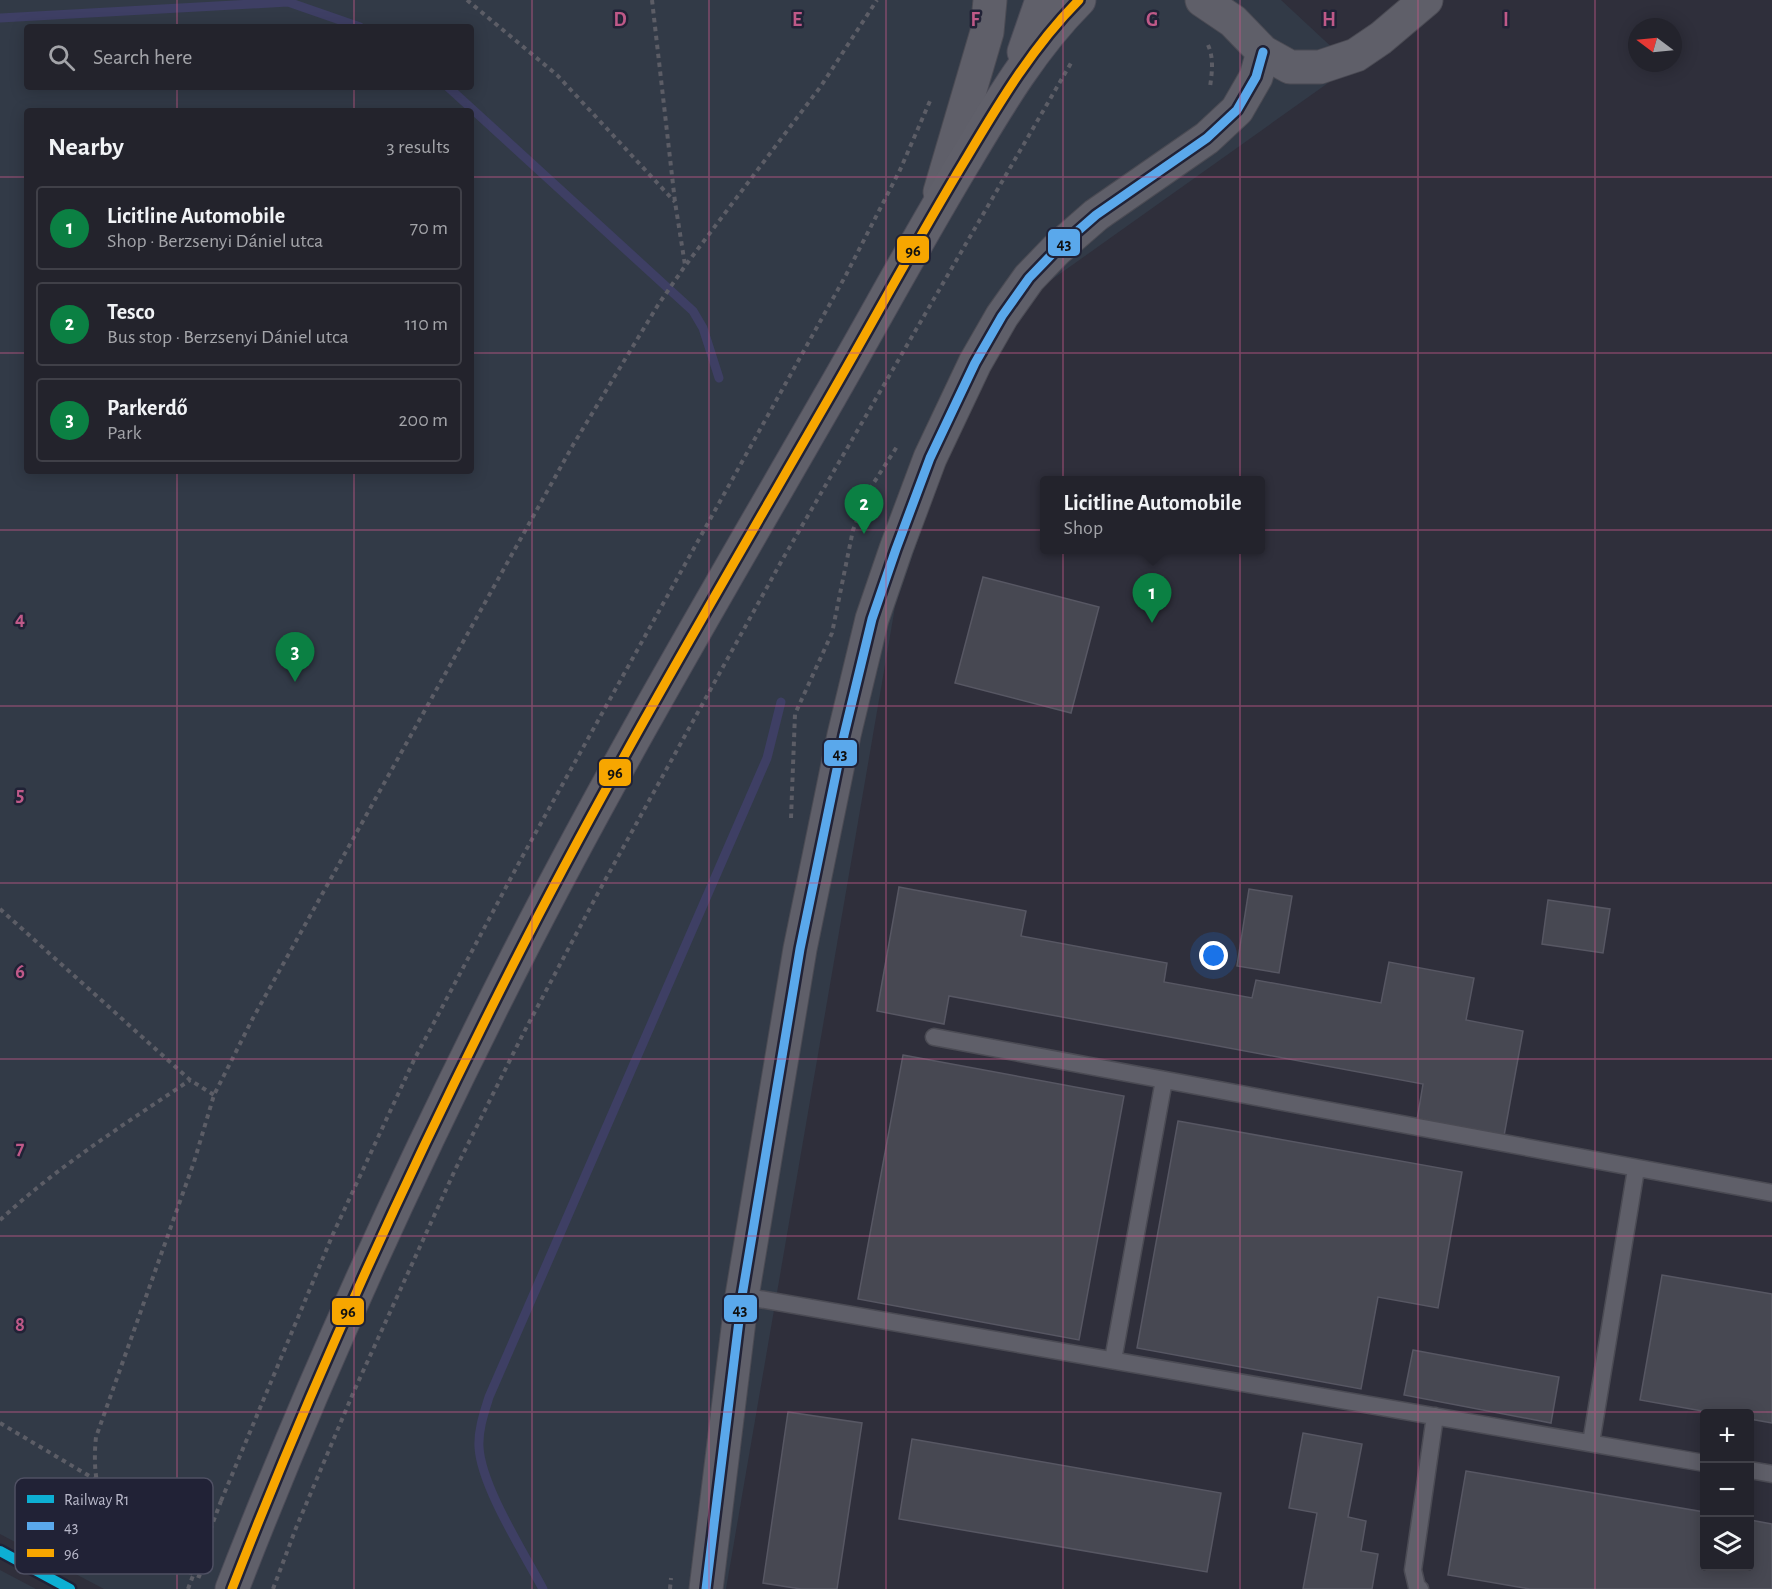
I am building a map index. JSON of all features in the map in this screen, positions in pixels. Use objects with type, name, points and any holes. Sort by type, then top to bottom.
[{"type":"main road","points":[[1006,92],[1030,39],[1042,0]]},
{"type":"main road","points":[[220,1585],[260,1515],[386,1223],[516,959],[630,747],[934,213],[1006,92],[1060,20],[1079,0]]},
{"type":"street","points":[[934,213],[987,32],[990,0]]},
{"type":"street","points":[[1202,0],[1231,10],[1263,52],[1290,67],[1320,67],[1356,55],[1381,38],[1426,0]]},
{"type":"street","points":[[706,1589],[742,1296],[800,949],[844,735],[872,619],[930,458],[986,344],[1002,316],[1029,278],[1056,250],[1096,215],[1207,138],[1237,110],[1256,77],[1263,52]]},
{"type":"lane","points":[[934,1037],[1772,1193]]},
{"type":"lane","points":[[1113,1360],[1164,1080]]},
{"type":"lane","points":[[1591,1443],[1636,1169]]},
{"type":"lane","points":[[742,1296],[1700,1461]]},
{"type":"lane","points":[[1420,1589],[1417,1587],[1413,1570],[1435,1416]]},
{"type":"lane","points":[[1754,1471],[1772,1474]]},
{"type":"path","points":[[467,0],[557,75],[675,202]]},
{"type":"path","points":[[652,0],[675,202],[685,266]]},
{"type":"path","points":[[96,1478],[94,1458],[96,1437],[194,1162],[214,1095],[259,1007],[561,466],[658,305],[821,86],[877,0]]},
{"type":"path","points":[[273,1589],[296,1528],[354,1391],[455,1170],[571,943],[781,562],[1072,61]]},
{"type":"path","points":[[0,909],[190,1080],[214,1095]]},
{"type":"path","points":[[0,1220],[19,1202],[78,1156],[190,1080]]},
{"type":"path","points":[[0,1423],[93,1478]]},
{"type":"path","points":[[213,1522],[221,1501]]},
{"type":"path","points":[[188,1589],[194,1574]]},
{"type":"path","points":[[195,1574],[220,1585]]},
{"type":"shaded area","points":[[0,0],[1281,0],[1352,66],[1033,293],[965,402],[895,607],[726,1589],[104,1589],[76,1574],[213,1574],[213,1478],[15,1478],[15,1542],[0,1534]]},
{"type":"shaded area","points":[[0,1570],[36,1589],[0,1589]]},
{"type":"building","points":[[983,577],[1099,607],[1071,713],[955,683]]},
{"type":"building","points":[[899,887],[1026,911],[1021,936],[1167,963],[1164,982],[1252,998],[1256,980],[1381,1003],[1389,962],[1474,978],[1466,1020],[1523,1031],[1504,1136],[1417,1120],[1423,1084],[949,996],[944,1024],[877,1011]]},
{"type":"building","points":[[1249,889],[1292,896],[1279,973],[1237,966]]},
{"type":"building","points":[[1548,900],[1610,909],[1603,953],[1542,944]]},
{"type":"building","points":[[903,1055],[1124,1096],[1079,1340],[858,1299]]},
{"type":"building","points":[[1178,1121],[1462,1172],[1438,1308],[1378,1297],[1361,1389],[1137,1348]]},
{"type":"building","points":[[1662,1275],[1772,1294],[1772,1423],[1754,1420],[1754,1409],[1700,1411],[1640,1400]]},
{"type":"building","points":[[1413,1350],[1559,1377],[1551,1423],[1404,1395]]},
{"type":"building","points":[[788,1412],[862,1423],[837,1589],[801,1589],[763,1583]]},
{"type":"building","points":[[1303,1433],[1362,1444],[1348,1517],[1366,1521],[1361,1551],[1378,1554],[1372,1589],[1303,1589],[1317,1513],[1289,1508]]},
{"type":"building","points":[[912,1439],[1221,1493],[1207,1572],[899,1519]]},
{"type":"building","points":[[1466,1471],[1700,1511],[1700,1571],[1754,1571],[1754,1521],[1772,1524],[1772,1589],[1530,1589],[1448,1575]]},
{"type":"waterway","points":[[0,18],[288,2],[351,24]]},
{"type":"waterway","points":[[451,90],[471,108]]},
{"type":"waterway","points":[[474,111],[693,311],[703,328],[719,378]]},
{"type":"waterway","points":[[543,1589],[487,1481],[479,1447],[483,1415],[767,758],[781,702]]},
{"type":"rail line","name":"R1","points":[[0,1551],[15,1559]]},
{"type":"rail line","name":"R1","points":[[42,1574],[70,1589]]},
{"type":"transit line","name":"96","points":[[232,1589],[297,1429],[402,1193],[552,890],[668,678],[947,191],[1017,77],[1046,37],[1079,0]]},
{"type":"transit line","name":"43","points":[[706,1589],[742,1296],[800,949],[844,735],[872,619],[896,549],[930,458],[975,363],[1002,316],[1029,278],[1056,250],[1096,215],[1207,138],[1237,110],[1256,77],[1263,52]]},
{"type":"place","name":"Tesco","points":[[864,534]]},
{"type":"place","name":"Licitline Automobile","points":[[1152,623]]},
{"type":"place","name":"Parkerdő","points":[[295,682]]}]
